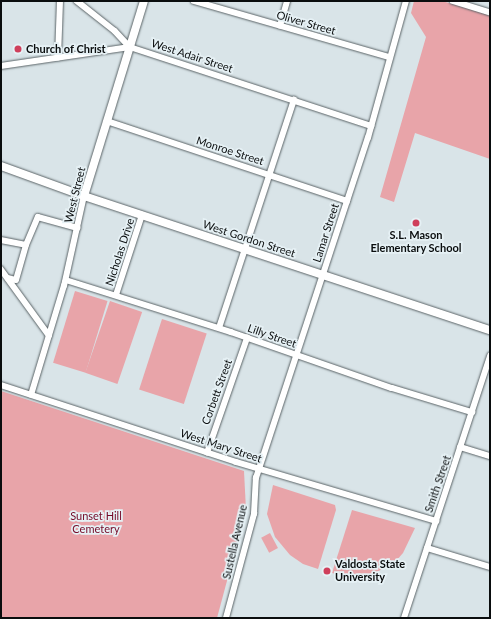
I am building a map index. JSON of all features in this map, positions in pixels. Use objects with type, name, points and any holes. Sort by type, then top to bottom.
[{"type":"street","points":[[58,58],[60,1]]},
{"type":"street","points":[[76,1],[115,31],[130,47]]},
{"type":"street","name":"West Street","points":[[32,395],[66,280],[84,196],[144,1]]},
{"type":"street","name":"Oliver Street","points":[[194,1],[389,57]]},
{"type":"street","points":[[280,26],[287,1]]},
{"type":"street","name":"Lamar Street","points":[[259,470],[371,126],[389,57],[406,1]]},
{"type":"street","points":[[453,1],[490,12]]},
{"type":"street","name":"West Adair Street","points":[[1,66],[130,47],[371,126]]},
{"type":"street","points":[[219,328],[243,249],[294,100]]},
{"type":"street","name":"Monroe Street","points":[[107,121],[347,201]]},
{"type":"street","name":"West Gordon Street","points":[[1,166],[84,196],[490,330]]},
{"type":"street","name":"Nicholas Drive","points":[[116,295],[142,215]]},
{"type":"street","points":[[8,278],[16,280],[26,245],[38,217],[78,228]]},
{"type":"street","points":[[1,240],[26,245]]},
{"type":"street","points":[[1,269],[49,335]]},
{"type":"street","name":"Lilly Street","points":[[66,280],[219,328],[392,388],[472,412]]},
{"type":"street","name":"Corbett Street","points":[[207,453],[247,338]]},
{"type":"street","name":"Smith Street","points":[[404,618],[490,356]]},
{"type":"street","name":"West Mary Street","points":[[1,385],[259,470],[436,520]]},
{"type":"street","points":[[460,447],[490,456]]},
{"type":"street","name":"Sustella Avenue","points":[[226,618],[254,514],[256,478],[259,470]]},
{"type":"street","points":[[427,548],[490,567]]},
{"type":"green space","points":[[414,1],[442,1],[490,15],[490,159],[415,133],[394,202],[380,197],[426,37],[411,13]]},
{"type":"green space","points":[[75,291],[108,301],[86,373],[53,363]]},
{"type":"green space","points":[[110,301],[142,312],[117,384],[85,373]]},
{"type":"green space","points":[[162,319],[207,334],[184,404],[139,389]]},
{"type":"green space","name":"Sunset Hill Cemetery","points":[[1,391],[244,471],[246,510],[217,618],[1,618]]},
{"type":"green space","points":[[273,485],[335,505],[336,510],[318,569],[303,564],[290,555],[275,537],[267,514]]},
{"type":"green space","points":[[352,510],[415,528],[403,553],[396,561],[370,576],[357,578],[332,573]]},
{"type":"green space","points":[[270,533],[278,548],[269,553],[261,538]]},
{"type":"place","name":"Church of Christ","points":[[18,49]]},
{"type":"place","name":"S.L. Mason Elementary School","points":[[416,223]]},
{"type":"place","name":"Valdosta State University","points":[[327,571]]}]
